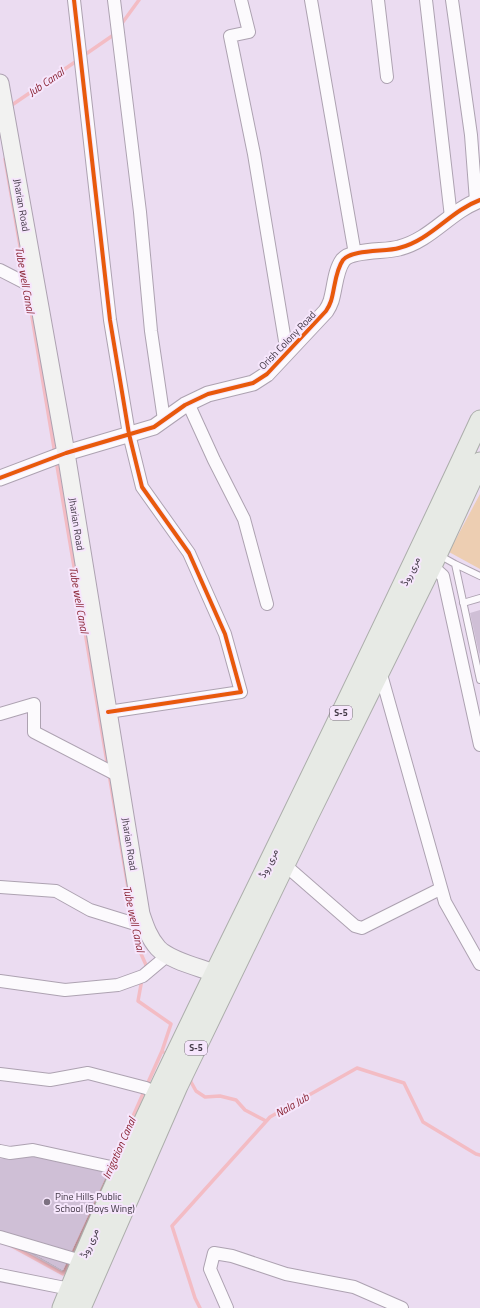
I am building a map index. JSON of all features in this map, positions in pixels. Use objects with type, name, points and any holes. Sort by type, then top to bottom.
[{"type":"main road","name":"Jharian Road","points":[[0,83],[66,453],[141,914],[145,927],[158,948],[168,955],[214,973]]},
{"type":"main road","name":"مری روڈ","points":[[206,1008],[214,973],[380,671],[435,560],[471,469],[480,420]]},
{"type":"main road","name":"مری روڈ","points":[[62,1308],[81,1261],[115,1206],[122,1168],[206,1008],[285,865],[303,809],[424,542],[471,469]]},
{"type":"main road","name":"مری روڈ","points":[[81,1308],[115,1206],[166,1086]]},
{"type":"street","points":[[74,0],[110,320],[130,434],[142,487],[189,553],[225,634],[241,692],[108,712]]},
{"type":"street","points":[[114,0],[140,212],[151,331],[164,420]]},
{"type":"street","points":[[241,0],[248,32],[230,36],[254,154],[287,353]]},
{"type":"street","points":[[312,0],[355,254],[398,249],[408,246],[428,236],[461,209],[478,201],[471,135],[452,0]]},
{"type":"street","points":[[378,0],[387,77]]},
{"type":"street","points":[[426,0],[451,217]]},
{"type":"street","name":"Orish Colony Road","points":[[0,478],[66,453],[154,427],[188,403],[208,394],[253,383],[267,374],[326,311],[331,303],[337,274],[343,260],[348,256],[355,254]]},
{"type":"street","points":[[0,270],[37,288]]},
{"type":"street","points":[[188,403],[214,460],[244,519],[267,604]]},
{"type":"street","points":[[435,560],[443,576],[480,745]]},
{"type":"street","points":[[380,671],[444,902],[480,964]]},
{"type":"street","points":[[0,714],[34,704],[34,732],[119,776]]},
{"type":"street","points":[[285,865],[355,926],[362,928],[440,889]]},
{"type":"street","points":[[0,887],[56,891],[90,910],[145,927]]},
{"type":"street","points":[[0,981],[65,990],[118,985],[143,976],[168,955]]},
{"type":"street","points":[[0,1074],[50,1080],[88,1073],[146,1088],[166,1086]]},
{"type":"street","points":[[0,1151],[10,1153],[33,1150],[111,1167],[122,1168]]},
{"type":"street","points":[[0,1237],[81,1261]]},
{"type":"street","points":[[227,1308],[210,1269],[214,1253],[232,1256],[286,1274],[354,1287],[402,1308]]},
{"type":"street","points":[[0,1275],[70,1289]]},
{"type":"lane","points":[[435,560],[455,564],[480,576]]},
{"type":"lane","points":[[455,564],[480,680]]},
{"type":"lane","points":[[463,603],[480,598]]},
{"type":"shaded area","points":[[480,494],[480,569],[449,552]]},
{"type":"building","points":[[480,610],[480,653],[479,653],[470,613]]},
{"type":"building","name":"Pine Hills Public School (Boys Wing)","points":[[26,1153],[109,1170],[63,1270],[0,1234],[0,1159]]},
{"type":"waterway","name":"Irrigation Canal","points":[[120,26],[139,0]]},
{"type":"waterway","name":"Jub Canal","points":[[83,56],[112,36],[115,32]]},
{"type":"waterway","name":"Jub Canal","points":[[9,107],[78,60]]},
{"type":"waterway","name":"Tube well Canal","points":[[5,159],[26,281]]},
{"type":"waterway","name":"Tube well Canal","points":[[27,287],[55,454]]},
{"type":"waterway","name":"Tube well Canal","points":[[56,460],[108,768]]},
{"type":"waterway","name":"Tube well Canal","points":[[109,774],[138,947],[146,965],[145,969]]},
{"type":"waterway","name":"Tube well Canal","points":[[142,979],[138,1001],[171,1024],[162,1051]]},
{"type":"waterway","name":"Irrigation Canal","points":[[10,1245],[63,1274],[162,1051],[163,1052]]},
{"type":"waterway","name":"Nala Jub","points":[[200,1308],[195,1298],[172,1226],[270,1117],[357,1068],[404,1083],[423,1122],[480,1155]]},
{"type":"waterway","name":"Irrigation Canal","points":[[190,1076],[191,1082],[196,1091],[205,1097],[220,1096],[236,1100],[245,1110],[266,1121]]},
{"type":"cycle path","points":[[74,0],[110,320],[129,434],[142,487],[189,553],[225,634],[241,692],[108,712]]},
{"type":"cycle path","points":[[0,478],[66,453],[154,427],[185,405],[208,394],[253,383],[267,374],[326,311],[331,301],[340,264],[347,256],[361,252],[399,248],[410,244],[421,239],[459,211],[480,200]]},
{"type":"place","name":"Pine Hills Public School (Boys Wing)","points":[[47,1202]]}]
